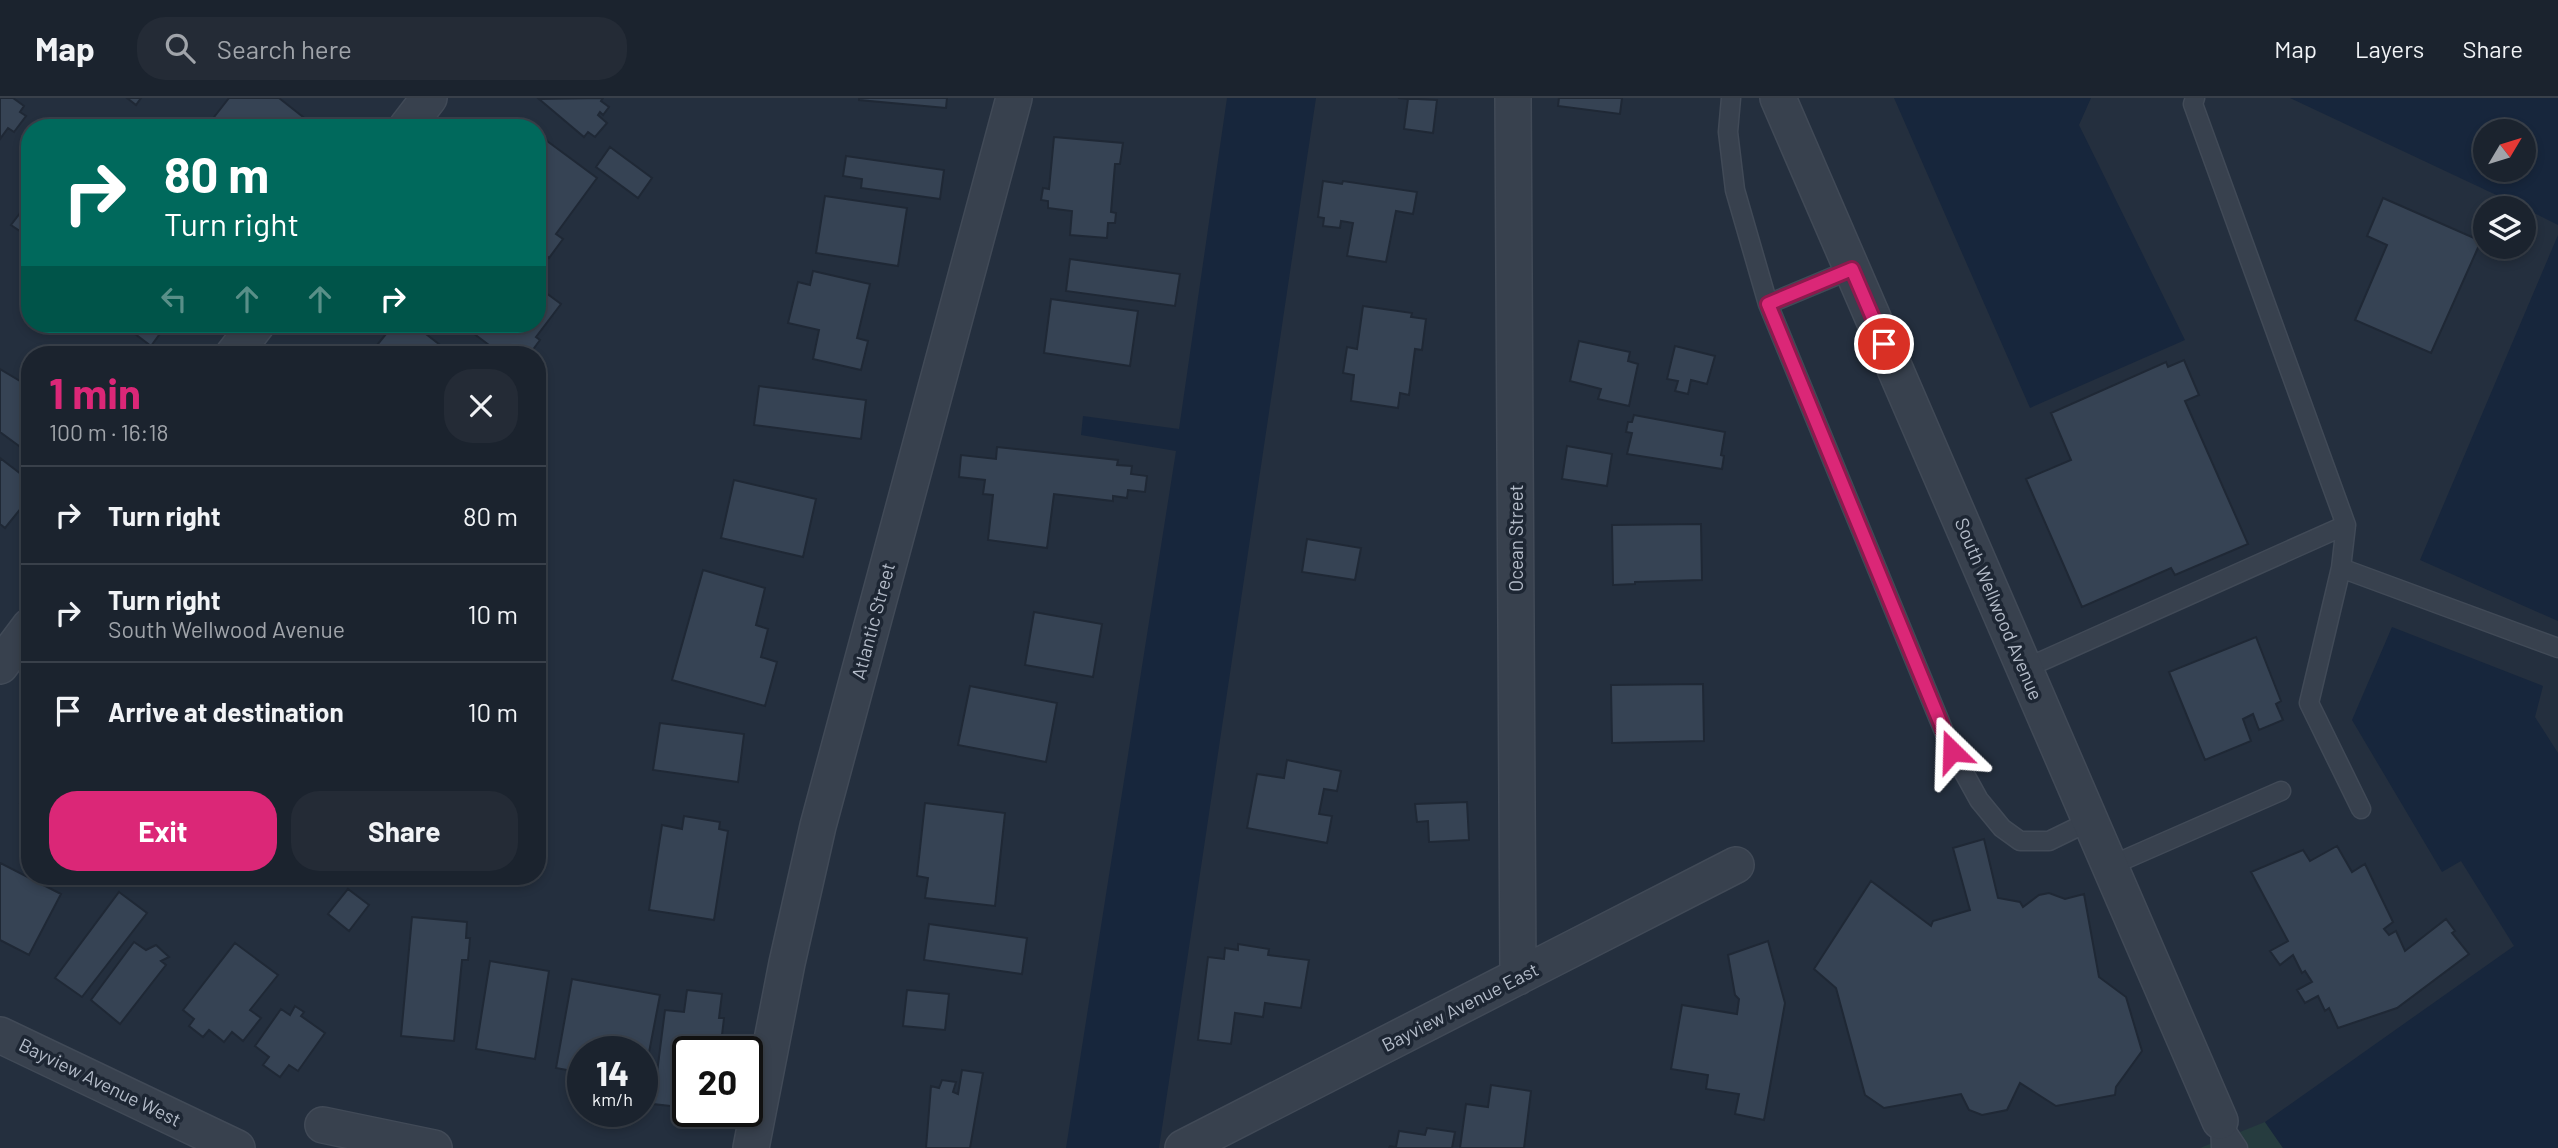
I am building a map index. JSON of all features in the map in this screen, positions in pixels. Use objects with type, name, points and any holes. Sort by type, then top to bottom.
[{"type":"street","points":[[413,119],[429,98]]},
{"type":"street","name":"Atlantic Street","points":[[751,1148],[787,963],[818,826],[1014,98]]},
{"type":"street","name":"Ocean Street","points":[[1513,98],[1518,977]]},
{"type":"street","name":"South Wellwood Avenue","points":[[1777,98],[2226,1139]]},
{"type":"street","points":[[0,666],[21,638]]},
{"type":"street","name":"Bayview Avenue East","points":[[1183,1148],[1736,865]]},
{"type":"street","name":"Bayview Avenue West","points":[[0,1035],[237,1148]]},
{"type":"street","points":[[323,1125],[434,1148]]},
{"type":"lane","points":[[1731,98],[1728,132],[1735,190],[1768,304],[1952,751],[1979,800],[2002,828],[2020,841],[2049,841],[2090,821]]},
{"type":"lane","points":[[2195,98],[2193,104],[2346,525],[2341,568],[2309,703],[2361,809]]},
{"type":"lane","points":[[1768,304],[1852,269]]},
{"type":"lane","points":[[2024,669],[2346,525]]},
{"type":"lane","points":[[2341,568],[2558,648]]},
{"type":"lane","points":[[2110,866],[2281,791]]},
{"type":"green space","points":[[2265,1122],[2283,1148],[2200,1148]]},
{"type":"water","points":[[1227,98],[1316,98],[1159,1148],[1066,1148],[1176,451],[1081,435],[1083,416],[1179,429]]},
{"type":"water","points":[[1894,98],[2091,98],[2079,125],[2185,340],[2030,408]]},
{"type":"water","points":[[2290,98],[2558,98],[2558,225],[2536,214],[2536,196],[2498,196]]},
{"type":"water","points":[[2558,235],[2558,621],[2420,560]]},
{"type":"water","points":[[2392,627],[2543,686],[2535,717],[2558,753],[2558,1148],[2283,1148],[2265,1122],[2514,946],[2461,861],[2442,872],[2352,720]]},
{"type":"building","points":[[0,98],[13,98],[24,106],[20,112],[26,116],[21,119],[14,132],[8,128],[0,139]]},
{"type":"building","points":[[127,98],[141,98],[136,105]]},
{"type":"building","points":[[229,98],[279,98],[306,119],[213,119]]},
{"type":"building","points":[[603,98],[601,101],[609,107],[603,115],[600,112],[598,115],[607,123],[595,137],[588,132],[584,137],[539,99]]},
{"type":"building","points":[[859,98],[947,98],[946,108]]},
{"type":"building","points":[[1398,98],[1437,100],[1433,133],[1404,129],[1408,99]]},
{"type":"building","points":[[1559,98],[1622,98],[1620,114],[1558,106]]},
{"type":"building","points":[[1054,137],[1123,143],[1120,164],[1115,164],[1111,212],[1116,213],[1115,223],[1108,223],[1107,238],[1070,235],[1072,211],[1048,208],[1048,201],[1041,200],[1043,188],[1049,189]]},
{"type":"building","points":[[546,140],[597,178],[556,234],[563,239],[549,258],[546,255]]},
{"type":"building","points":[[610,147],[652,178],[638,198],[596,167]]},
{"type":"building","points":[[846,156],[944,170],[940,199],[861,188],[862,179],[843,176]]},
{"type":"building","points":[[1323,181],[1342,184],[1343,181],[1417,192],[1413,214],[1396,211],[1386,262],[1347,256],[1353,223],[1341,221],[1340,228],[1323,226],[1324,218],[1318,217]]},
{"type":"building","points":[[825,196],[907,208],[898,266],[816,253]]},
{"type":"building","points":[[2383,198],[2473,237],[2473,259],[2431,353],[2355,320],[2387,245],[2367,236]]},
{"type":"building","points":[[21,212],[21,232],[11,225]]},
{"type":"building","points":[[1070,259],[1180,274],[1175,306],[1066,291]]},
{"type":"building","points":[[813,271],[870,284],[857,338],[868,341],[861,370],[813,359],[819,330],[788,323],[798,282],[810,285]]},
{"type":"building","points":[[546,293],[561,304],[546,324]]},
{"type":"building","points":[[1051,299],[1138,311],[1130,366],[1044,353]]},
{"type":"building","points":[[1363,306],[1412,313],[1411,317],[1426,319],[1422,350],[1415,349],[1409,395],[1400,393],[1398,408],[1351,401],[1354,375],[1343,373],[1347,347],[1357,349]]},
{"type":"building","points":[[134,333],[160,333],[151,346]]},
{"type":"building","points":[[387,333],[425,333],[441,346],[376,346]]},
{"type":"building","points":[[473,333],[539,333],[536,337],[540,340],[536,346],[490,346]]},
{"type":"building","points":[[1579,341],[1630,352],[1628,361],[1638,364],[1629,406],[1598,399],[1601,389],[1570,381]]},
{"type":"building","points":[[1675,346],[1715,356],[1707,384],[1691,380],[1688,394],[1675,391],[1678,381],[1667,379]]},
{"type":"building","points":[[2184,360],[2199,395],[2185,401],[2248,544],[2175,575],[2171,568],[2082,607],[2026,479],[2071,460],[2051,413],[2166,362],[2168,367]]},
{"type":"building","points":[[0,369],[21,382],[21,447],[0,432]]},
{"type":"building","points":[[759,386],[866,400],[861,439],[754,425]]},
{"type":"building","points":[[1634,415],[1725,432],[1721,455],[1724,456],[1722,469],[1627,454],[1632,433],[1626,432],[1628,422],[1632,422]]},
{"type":"building","points":[[1567,446],[1612,454],[1607,486],[1562,479]]},
{"type":"building","points":[[997,447],[1118,460],[1117,465],[1132,466],[1131,474],[1147,476],[1145,492],[1128,490],[1127,498],[1113,496],[1113,501],[1054,494],[1047,548],[988,540],[993,495],[983,494],[985,480],[959,477],[961,455],[996,459]]},
{"type":"building","points":[[0,458],[21,474],[21,508],[5,528],[0,524]]},
{"type":"building","points":[[734,480],[816,499],[803,557],[721,538]]},
{"type":"building","points":[[1701,524],[1702,580],[1613,585],[1612,525]]},
{"type":"building","points":[[1307,539],[1361,548],[1355,580],[1302,572]]},
{"type":"building","points":[[703,570],[765,588],[756,625],[768,629],[761,657],[777,662],[765,706],[672,680]]},
{"type":"building","points":[[1034,612],[1102,624],[1093,677],[1025,665]]},
{"type":"building","points":[[2256,637],[2281,701],[2276,704],[2283,720],[2259,730],[2253,714],[2243,719],[2251,741],[2205,760],[2169,672]]},
{"type":"building","points":[[1703,684],[1704,741],[1612,743],[1611,685]]},
{"type":"building","points":[[970,686],[1057,703],[1046,762],[958,745]]},
{"type":"building","points":[[660,723],[744,734],[738,782],[653,770]]},
{"type":"building","points":[[1287,760],[1341,771],[1337,791],[1324,789],[1319,814],[1332,816],[1327,843],[1247,828],[1257,774],[1284,778]]},
{"type":"building","points":[[1467,802],[1469,840],[1429,842],[1428,821],[1417,822],[1415,804]]},
{"type":"building","points":[[925,803],[1005,813],[995,906],[925,898],[928,878],[917,876]]},
{"type":"building","points":[[684,816],[720,822],[719,829],[728,831],[714,920],[649,910],[662,825],[682,829]]},
{"type":"building","points":[[1984,839],[1998,898],[2020,902],[2023,907],[2039,895],[2049,893],[2065,899],[2084,894],[2099,977],[2126,997],[2142,1051],[2116,1087],[2115,1095],[2056,1106],[2020,1083],[2007,1110],[1982,1115],[1969,1110],[1961,1094],[1884,1108],[1865,1095],[1836,988],[1814,969],[1871,881],[1931,926],[1933,921],[1970,910],[1953,848]]},
{"type":"building","points":[[2337,846],[2352,872],[2365,864],[2393,922],[2384,929],[2389,935],[2396,931],[2405,951],[2446,919],[2455,931],[2452,933],[2469,954],[2397,1008],[2338,1028],[2329,1008],[2325,1011],[2318,996],[2305,1003],[2297,990],[2312,982],[2305,971],[2302,973],[2293,955],[2280,965],[2270,951],[2288,941],[2251,872],[2303,850],[2310,861]]},
{"type":"building","points":[[0,863],[21,874],[21,885],[43,885],[61,894],[29,955],[0,940]]},
{"type":"building","points":[[348,889],[369,905],[349,931],[328,914]]},
{"type":"building","points":[[119,892],[147,913],[82,997],[55,978]]},
{"type":"building","points":[[412,917],[467,922],[466,938],[470,938],[468,960],[462,960],[454,1041],[401,1036]]},
{"type":"building","points":[[929,924],[1027,938],[1022,974],[924,960]]},
{"type":"building","points":[[1768,941],[1785,1003],[1764,1120],[1735,1114],[1739,1094],[1706,1089],[1708,1075],[1671,1069],[1682,1005],[1737,1014],[1739,999],[1735,995],[1728,955]]},
{"type":"building","points":[[134,942],[146,950],[156,945],[169,957],[161,961],[166,965],[120,1024],[91,1000]]},
{"type":"building","points":[[235,943],[278,975],[250,1010],[261,1018],[243,1041],[232,1032],[224,1042],[209,1030],[203,1037],[189,1026],[194,1019],[183,1010]]},
{"type":"building","points":[[1238,944],[1269,949],[1268,955],[1309,960],[1301,1008],[1265,1003],[1263,1017],[1235,1013],[1231,1044],[1198,1040],[1208,957],[1224,959],[1225,948],[1238,950]]},
{"type":"building","points":[[490,961],[549,971],[535,1059],[476,1049]]},
{"type":"building","points":[[572,979],[660,995],[652,1036],[567,1036],[567,1070],[556,1068]]},
{"type":"building","points":[[687,990],[722,994],[719,1018],[724,1018],[722,1036],[672,1036],[672,1106],[658,1105],[658,1065],[665,1010],[684,1012]]},
{"type":"building","points":[[907,990],[949,994],[945,1030],[903,1026]]},
{"type":"building","points":[[295,1006],[304,1012],[301,1016],[325,1033],[298,1071],[289,1065],[280,1077],[263,1065],[269,1057],[255,1046],[281,1009],[290,1015]]},
{"type":"building","points":[[962,1070],[983,1073],[970,1148],[926,1148],[931,1086],[939,1088],[942,1080],[956,1082],[953,1092],[958,1094]]},
{"type":"building","points":[[1491,1085],[1531,1091],[1524,1148],[1460,1148],[1466,1104],[1488,1107]]},
{"type":"building","points":[[1427,1128],[1455,1132],[1452,1148],[1389,1148],[1396,1147],[1399,1131],[1425,1135]]},
{"type":"route","points":[[1884,344],[1852,269],[1768,304],[1952,751]]}]
